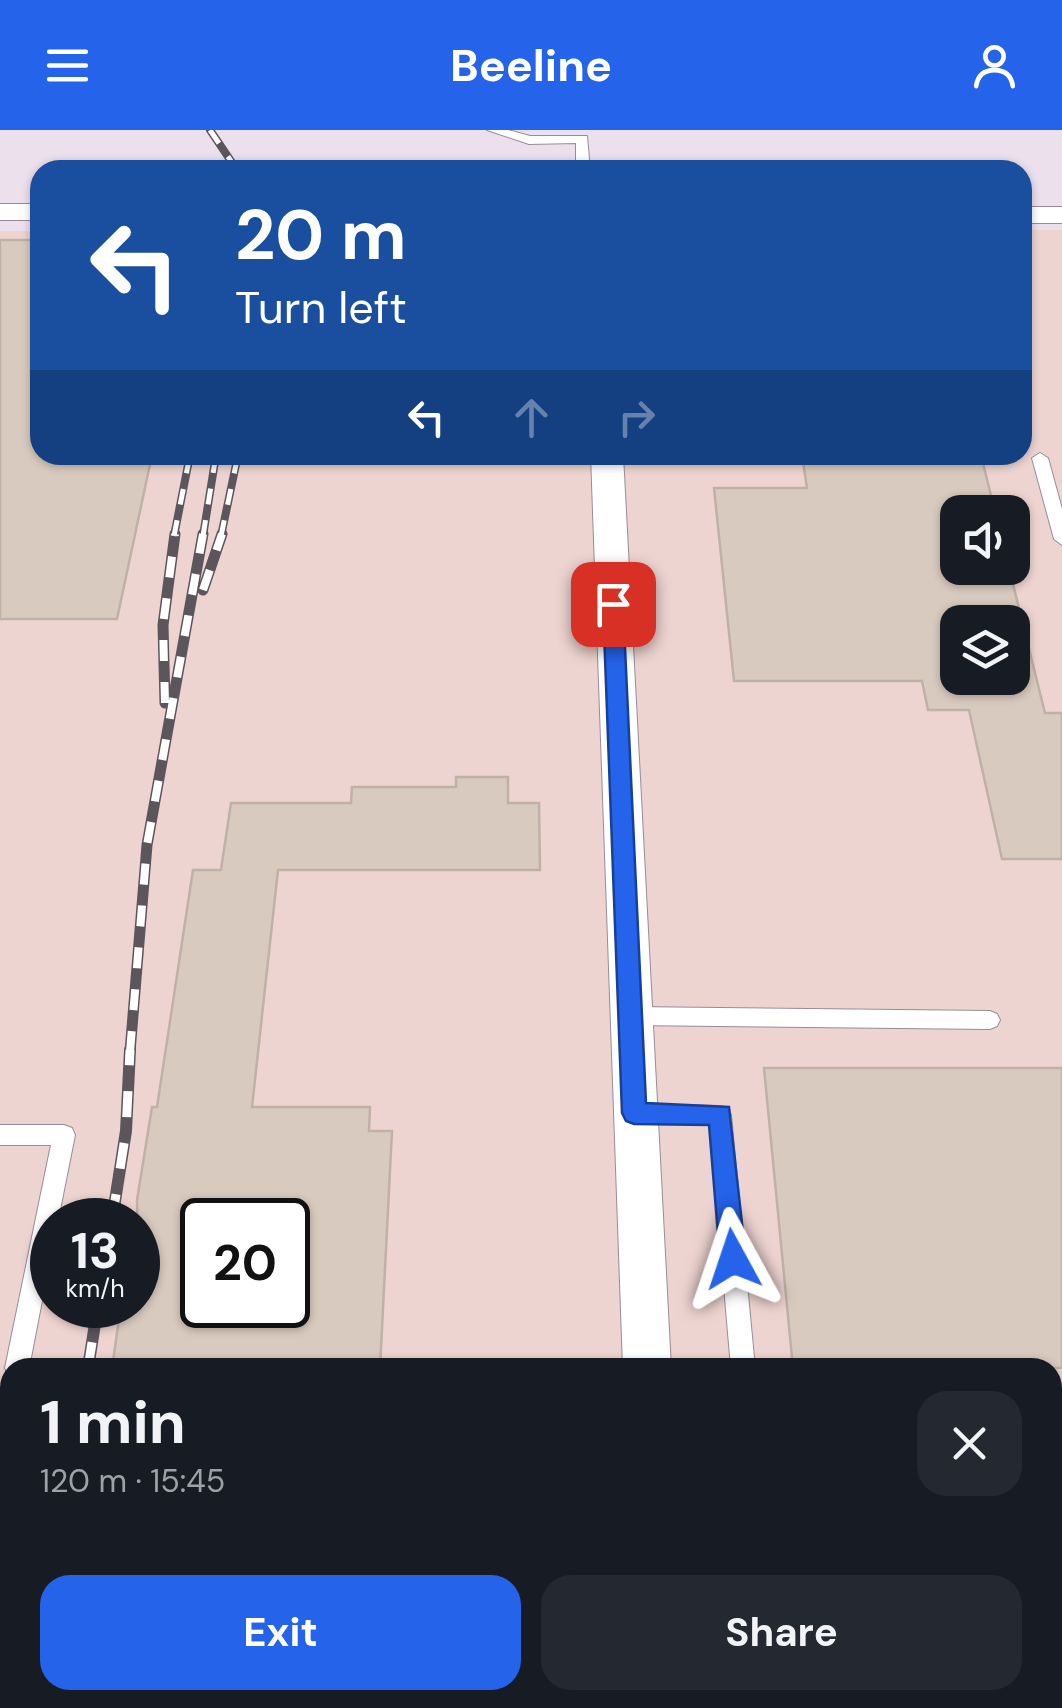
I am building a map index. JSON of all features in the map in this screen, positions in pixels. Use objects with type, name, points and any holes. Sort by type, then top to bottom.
[{"type":"street","points":[[0,212],[30,212]]},
{"type":"street","points":[[1032,215],[1062,215]]},
{"type":"street","points":[[607,465],[646,1358]]},
{"type":"lane","points":[[494,130],[529,140],[582,139],[582,160]]},
{"type":"lane","points":[[1040,458],[1062,540]]},
{"type":"lane","points":[[630,1016],[990,1020]]},
{"type":"lane","points":[[634,1113],[720,1115],[742,1358]]},
{"type":"lane","points":[[0,1135],[64,1135],[20,1358]]},
{"type":"shaded area","points":[[1032,230],[1062,230],[1062,1358],[0,1358],[0,231],[30,231],[30,465],[1032,465]]},
{"type":"building","points":[[0,240],[30,240],[30,465],[150,465],[117,619],[0,619]]},
{"type":"building","points":[[804,465],[983,465],[991,495],[940,495],[940,585],[1013,585],[1018,605],[940,605],[940,695],[1030,695],[1030,653],[1045,713],[1062,713],[1062,859],[1002,859],[969,710],[928,710],[922,681],[734,681],[714,488],[807,488]]},
{"type":"building","points":[[456,777],[508,777],[508,803],[539,803],[540,870],[278,870],[252,1107],[370,1107],[369,1131],[392,1131],[381,1358],[113,1358],[118,1328],[160,1328],[160,1198],[137,1198],[152,1107],[157,1107],[193,870],[221,870],[231,803],[351,803],[352,787],[456,787]]},
{"type":"building","points":[[764,1068],[1062,1068],[1062,1358],[792,1358]]},
{"type":"railway","points":[[210,130],[230,160]]},
{"type":"railway","points":[[174,536],[188,465]]},
{"type":"railway","points":[[203,536],[214,465]]},
{"type":"railway","points":[[221,536],[236,465]]},
{"type":"railway","points":[[165,703],[163,625],[175,534]]},
{"type":"railway","points":[[130,1052],[147,845],[203,534]]},
{"type":"railway","points":[[203,590],[222,534]]},
{"type":"railway","points":[[115,1198],[126,1131],[130,1050]]},
{"type":"railway","points":[[90,1358],[94,1328]]},
{"type":"route","points":[[613,604],[634,1113],[720,1115],[733,1259]]}]
